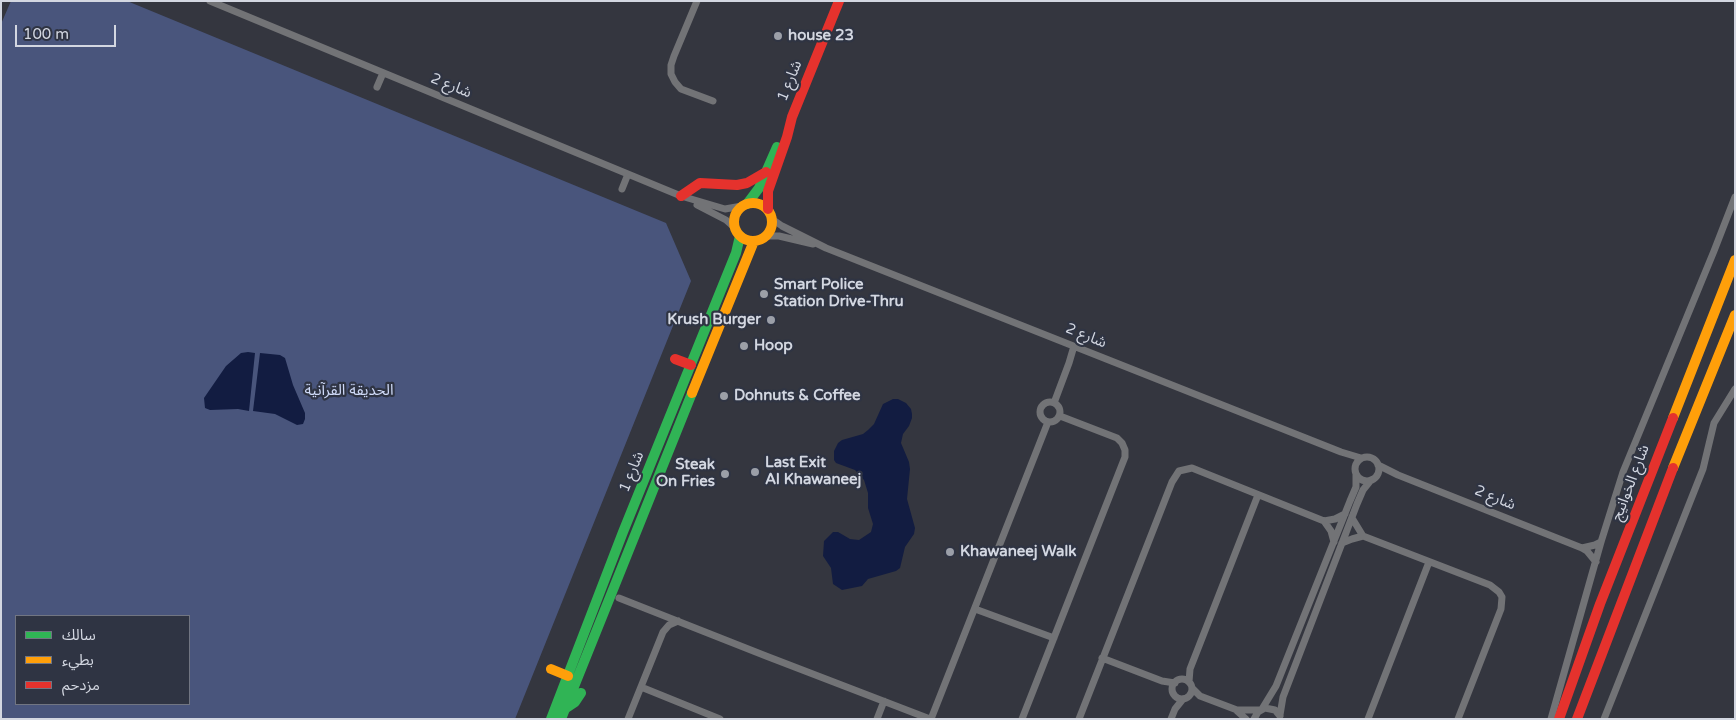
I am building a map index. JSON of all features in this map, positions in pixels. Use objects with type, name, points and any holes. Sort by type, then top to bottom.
[{"type":"main road","name":"شارع 1","points":[[745,205],[756,194],[792,117],[839,1]]},
{"type":"main road","name":"شارع 1","points":[[770,214],[768,191],[792,117]]},
{"type":"main road","points":[[681,196],[700,183],[737,185],[747,183],[766,172]]},
{"type":"main road","points":[[756,203],[770,214],[772,228],[767,236],[761,240],[754,242],[746,240],[737,232],[735,216],[745,205],[756,203]]},
{"type":"main road","name":"شارع 1","points":[[550,719],[736,252],[737,232]]},
{"type":"main road","name":"شارع 1","points":[[561,719],[754,242]]},
{"type":"main road","name":"شارع الخوانيج","points":[[1558,719],[1616,562],[1735,260]]},
{"type":"main road","points":[[1577,719],[1652,521],[1735,315]]},
{"type":"main road","points":[[675,359],[691,365]]},
{"type":"main road","points":[[551,669],[568,676]]},
{"type":"main road","points":[[565,708],[575,702],[582,693]]},
{"type":"street","name":"شارع 2","points":[[210,1],[222,4],[681,196],[722,218],[737,232]]},
{"type":"street","points":[[697,1],[674,56],[671,74],[681,89],[713,101]]},
{"type":"street","points":[[377,87],[383,72]]},
{"type":"street","points":[[622,189],[628,174]]},
{"type":"street","name":"شارع 2","points":[[681,196],[725,209],[745,205]]},
{"type":"street","points":[[1551,719],[1601,542],[1626,466],[1735,197]]},
{"type":"street","name":"شارع 2","points":[[770,214],[782,226],[821,246],[1341,452],[1361,458]]},
{"type":"street","name":"شارع 2","points":[[767,236],[779,236],[821,246]]},
{"type":"street","points":[[1054,403],[1076,347]]},
{"type":"street","points":[[1604,719],[1701,476],[1714,423],[1735,389]]},
{"type":"street","points":[[1047,403],[1054,403],[1059,408],[1060,416],[1055,421],[1048,422],[1041,416],[1041,410],[1047,403]]},
{"type":"street","points":[[1022,719],[1125,456],[1125,450],[1118,438],[1060,416]]},
{"type":"street","points":[[619,598],[931,719],[1048,422]]},
{"type":"street","name":"شارع 2","points":[[1341,452],[1356,472]]},
{"type":"street","points":[[1254,719],[1276,686],[1334,542],[1354,491],[1356,462],[1361,458],[1370,457],[1375,460],[1379,471],[1363,490],[1283,697],[1281,718]]},
{"type":"street","name":"شارع 2","points":[[1378,465],[1398,475],[1582,548],[1596,562]]},
{"type":"street","points":[[1079,719],[1174,476],[1179,471],[1192,468],[1324,521],[1335,519],[1345,514]]},
{"type":"street","points":[[1356,472],[1361,480],[1374,478]]},
{"type":"street","name":"شارع 2","points":[[1374,478],[1398,475]]},
{"type":"street","points":[[1178,681],[1190,669],[1258,495]]},
{"type":"street","points":[[1352,518],[1363,536]]},
{"type":"street","points":[[1324,521],[1331,531],[1334,542]]},
{"type":"street","points":[[1342,543],[1352,538],[1363,536],[1495,588],[1502,598],[1501,609],[1458,719]]},
{"type":"street","points":[[1582,548],[1601,542]]},
{"type":"street","points":[[1368,719],[1429,562]]},
{"type":"street","points":[[975,608],[1054,638]]},
{"type":"street","points":[[659,614],[663,632]]},
{"type":"street","points":[[628,719],[663,632],[669,625],[678,621]]},
{"type":"street","points":[[1102,658],[1162,681],[1180,696],[1200,696],[1237,710],[1272,709],[1281,718]]},
{"type":"street","points":[[1171,719],[1180,696],[1191,685],[1190,669]]},
{"type":"street","points":[[1162,681],[1178,681],[1191,685],[1200,696]]},
{"type":"street","points":[[1178,681],[1180,696]]},
{"type":"street","points":[[641,687],[720,719]]},
{"type":"street","points":[[877,719],[884,701]]},
{"type":"street","points":[[1237,710],[1246,719]]},
{"type":"green space","name":"الحديقة القرآنية","points":[[11,1],[127,1],[666,223],[691,281],[515,719],[1,719],[1,24]]},
{"type":"shaded area","points":[[241,353],[255,353],[249,411],[238,409],[210,410],[205,408],[204,398],[226,366]]},
{"type":"shaded area","points":[[260,353],[280,355],[285,358],[293,385],[305,413],[303,424],[297,425],[275,414],[253,411]]},
{"type":"shaded area","points":[[893,399],[906,403],[911,409],[912,414],[901,443],[910,469],[907,499],[915,528],[914,534],[905,547],[900,568],[896,571],[868,579],[862,586],[842,590],[833,584],[831,568],[823,556],[824,541],[833,532],[838,532],[850,539],[859,540],[871,532],[873,524],[868,508],[868,493],[864,480],[855,470],[836,463],[834,451],[842,440],[863,434],[868,430],[874,424],[883,404]]},
{"type":"traffic: fast","points":[[747,204],[759,188],[777,147]]},
{"type":"traffic: fast","points":[[551,719],[623,532],[736,253],[740,236]]},
{"type":"traffic: fast","points":[[561,719],[692,393]]},
{"type":"traffic: fast","points":[[566,708],[575,702],[581,693]]},
{"type":"traffic: slow","points":[[753,203],[767,208],[772,222],[767,236],[753,241],[739,236],[734,222],[739,208],[753,203]]},
{"type":"traffic: slow","points":[[692,393],[754,241]]},
{"type":"traffic: slow","points":[[1673,418],[1735,260]]},
{"type":"traffic: slow","points":[[1673,468],[1735,315]]},
{"type":"traffic: slow","points":[[551,669],[568,676]]},
{"type":"traffic: jam","points":[[768,209],[768,191],[792,117],[839,1]]},
{"type":"traffic: jam","points":[[681,196],[700,183],[737,185],[747,183],[766,172]]},
{"type":"traffic: jam","points":[[675,359],[691,365]]},
{"type":"traffic: jam","points":[[1559,719],[1600,604],[1673,418]]},
{"type":"traffic: jam","points":[[1577,719],[1673,468]]},
{"type":"place","name":"house 23","points":[[778,36]]},
{"type":"place","name":"Smart Police Station Drive-Thru","points":[[764,294]]},
{"type":"place","name":"Krush Burger","points":[[771,320]]},
{"type":"place","name":"Hoop","points":[[744,346]]},
{"type":"place","name":"Dohnuts & Coffee","points":[[724,396]]},
{"type":"place","name":"Last Exit Al Khawaneej","points":[[755,472]]},
{"type":"place","name":"Steak On Fries","points":[[725,474]]},
{"type":"place","name":"Khawaneej Walk","points":[[950,552]]}]
